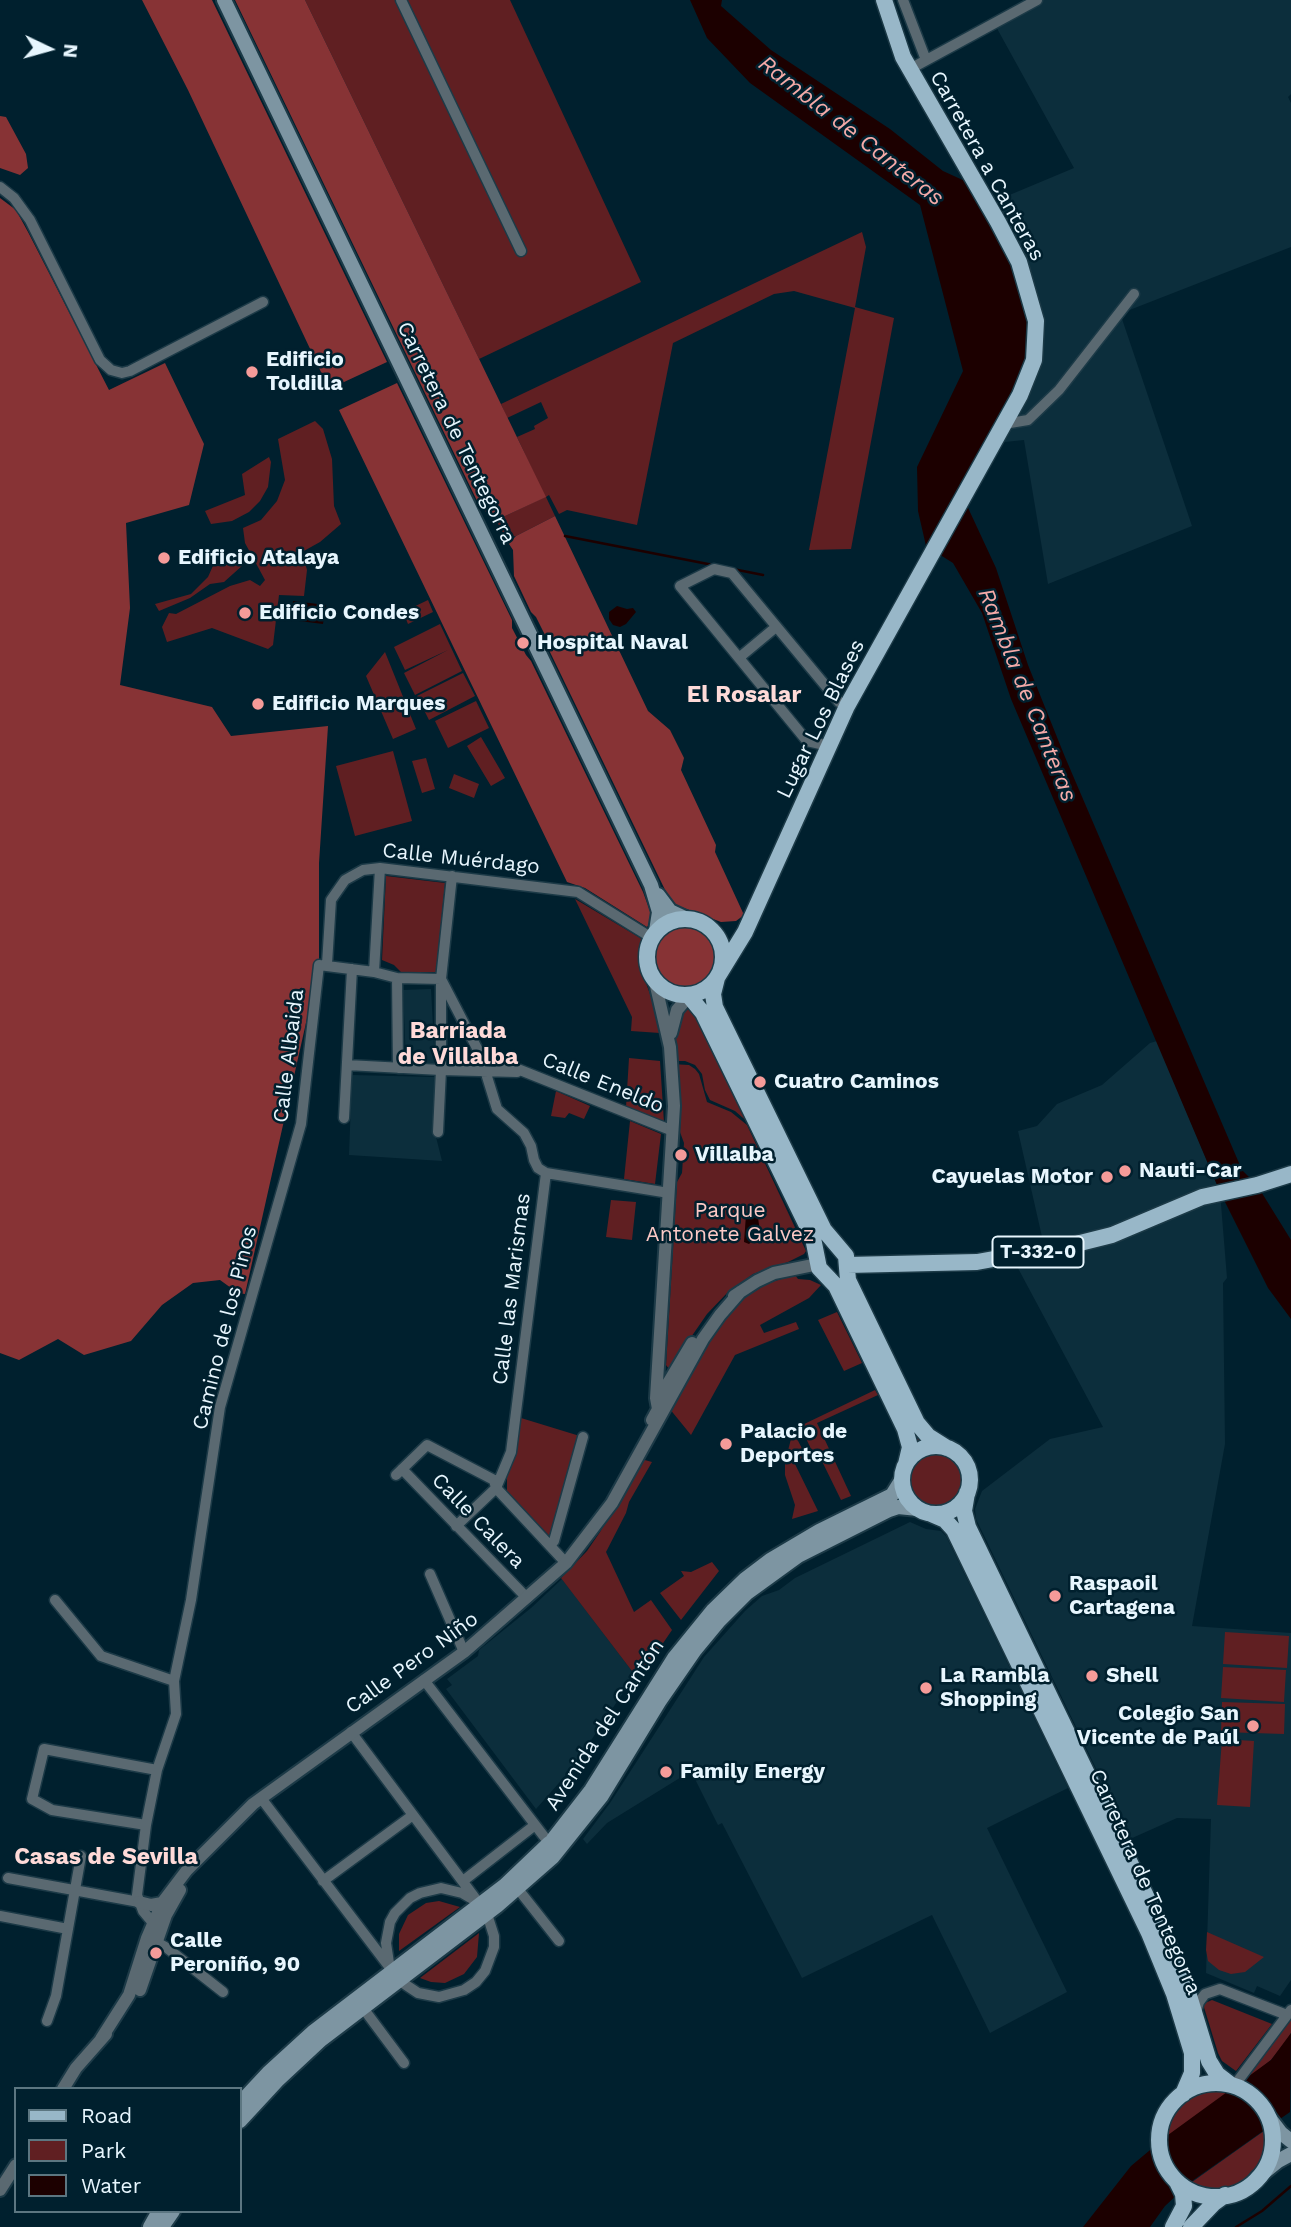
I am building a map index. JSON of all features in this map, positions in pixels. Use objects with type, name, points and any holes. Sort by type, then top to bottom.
[{"type":"main road","name":"Carretera de Tentegorra","points":[[223,0],[651,885],[667,908],[687,919]]},
{"type":"main road","name":"Carretera a Canteras","points":[[879,2],[906,63],[1019,262],[1033,308],[1037,332],[1031,372],[933,552]]},
{"type":"main road","name":"Lugar Los Blases","points":[[717,977],[730,959],[755,910],[847,706],[933,552]]},
{"type":"main road","name":"Carretera de Tentegorra","points":[[651,885],[659,912],[654,934]]},
{"type":"main road","name":"Lugar Los Blases","points":[[711,929],[738,929],[747,923],[755,910]]},
{"type":"main road","points":[[689,996],[701,1009],[731,1068],[813,1238],[821,1267],[836,1286],[908,1436],[909,1451],[904,1472],[905,1495],[924,1511],[944,1513],[953,1510],[967,1493],[970,1479],[967,1466],[958,1455],[928,1436],[917,1423],[848,1280],[846,1256],[824,1230],[715,1007],[713,994],[722,964],[718,939],[711,929],[700,922],[687,919],[670,922],[654,934],[647,949],[649,972],[655,982],[671,993],[689,996],[705,990],[717,977]]},
{"type":"main road","name":"T-332-0","points":[[847,1265],[976,1262],[1023,1255],[1112,1235],[1202,1197],[1257,1185],[1291,1174]]},
{"type":"main road","points":[[821,1267],[822,1251],[839,1248]]},
{"type":"main road","points":[[821,1267],[841,1274],[847,1265]]},
{"type":"main road","points":[[904,1472],[914,1454],[933,1446],[947,1448]]},
{"type":"main road","name":"Avenida del Cantón","points":[[484,1909],[551,1841],[591,1790],[674,1658],[713,1610],[745,1579],[770,1560],[818,1531],[892,1495],[904,1472]]},
{"type":"main road","name":"Carretera de Tentegorra","points":[[967,1493],[964,1506],[966,1524],[1161,1927],[1213,2067],[1234,2086]]},
{"type":"main road","name":"Avenida del Cantón","points":[[318,2036],[484,1909],[518,1889],[553,1857],[587,1816],[687,1662],[737,1603],[777,1570],[824,1542],[893,1508],[924,1511]]},
{"type":"main road","name":"Carretera de Tentegorra","points":[[924,1511],[945,1520],[954,1530],[1149,1932],[1174,1994],[1192,2053],[1192,2073],[1183,2094]]},
{"type":"main road","name":"Avenida del Cantón","points":[[318,2036],[363,2008],[396,1976]]},
{"type":"main road","points":[[242,2101],[268,2073],[318,2036]]},
{"type":"main road","points":[[242,2119],[318,2036]]},
{"type":"main road","points":[[1173,2227],[1184,2206],[1181,2186],[1163,2161],[1159,2142],[1165,2116],[1183,2094],[1202,2085],[1234,2086],[1255,2098],[1271,2122],[1291,2141]]},
{"type":"main road","points":[[1257,2178],[1272,2151],[1271,2122]]},
{"type":"main road","points":[[1181,2186],[1208,2196],[1225,2195],[1242,2189],[1291,2154]]},
{"type":"main road","points":[[1191,2227],[1225,2195]]},
{"type":"street","points":[[401,0],[521,251]]},
{"type":"street","points":[[903,0],[926,60]]},
{"type":"street","points":[[906,63],[926,60],[1037,0]]},
{"type":"street","points":[[0,187],[14,198],[30,220],[100,360],[111,370],[122,373],[130,371],[263,302]]},
{"type":"street","points":[[1004,424],[1028,420],[1059,390],[1134,294]]},
{"type":"street","points":[[829,746],[807,741],[680,586],[714,569],[732,572],[839,702],[847,706]]},
{"type":"street","points":[[740,657],[776,626]]},
{"type":"street","points":[[374,972],[380,868]]},
{"type":"street","name":"Calle Muérdago","points":[[323,965],[331,900],[345,880],[363,870],[380,868],[578,892],[654,934]]},
{"type":"street","points":[[438,1132],[441,979],[452,876]]},
{"type":"street","points":[[323,965],[397,978],[441,979]]},
{"type":"street","name":"Calle Albaida","points":[[293,1151],[301,1124],[323,965]]},
{"type":"street","points":[[344,1118],[352,969]]},
{"type":"street","points":[[397,978],[398,1068]]},
{"type":"street","name":"Calle las Marismas","points":[[441,979],[487,1070],[497,1110],[524,1133],[538,1168],[546,1173],[514,1436],[508,1463],[496,1488]]},
{"type":"street","points":[[635,1462],[638,1449],[658,1409],[673,1132],[670,1047],[655,982]]},
{"type":"street","points":[[670,1047],[675,1016],[689,996]]},
{"type":"street","name":"Calle Eneldo","points":[[480,1054],[673,1132]]},
{"type":"street","points":[[347,1065],[526,1072]]},
{"type":"street","name":"Camino de los Pinos","points":[[139,1902],[137,1887],[157,1770],[177,1714],[173,1681],[191,1600],[220,1407],[293,1151]]},
{"type":"street","points":[[546,1173],[669,1193]]},
{"type":"street","name":"Calle Pero Niño","points":[[592,1531],[657,1402],[711,1317],[740,1292],[774,1273],[821,1267]]},
{"type":"street","name":"Calle Pero Niño","points":[[102,2039],[129,1995],[162,1903],[187,1870],[261,1798],[464,1652],[566,1563],[612,1503],[703,1339],[740,1292]]},
{"type":"street","points":[[659,1367],[665,1373],[676,1371]]},
{"type":"street","points":[[550,1546],[554,1541],[583,1437]]},
{"type":"street","name":"Calle Calera","points":[[496,1488],[494,1480],[427,1445],[399,1472],[527,1598]]},
{"type":"street","points":[[456,1526],[496,1488],[566,1563]]},
{"type":"street","points":[[430,1574],[464,1652]]},
{"type":"street","points":[[55,1600],[101,1656],[173,1681]]},
{"type":"street","points":[[424,1680],[535,1825],[551,1841]]},
{"type":"street","points":[[261,1798],[396,1976],[418,1993],[439,1997],[464,1990],[476,1982],[485,1971],[494,1947],[494,1936],[484,1909],[351,1732]]},
{"type":"street","points":[[146,1825],[52,1810],[32,1799],[44,1749],[157,1770]]},
{"type":"street","name":"Calle Pero Niño","points":[[65,2087],[132,2006],[170,1906],[185,1882],[243,1813]]},
{"type":"street","points":[[323,1881],[413,1815]]},
{"type":"street","points":[[463,1881],[535,1825]]},
{"type":"street","points":[[47,2021],[56,1996],[81,1856]]},
{"type":"street","points":[[8,1878],[151,1905],[162,1903]]},
{"type":"street","points":[[153,1923],[160,1918],[185,1882]]},
{"type":"street","points":[[396,1976],[386,1954],[387,1933],[395,1913],[411,1898],[430,1889],[441,1888],[462,1893],[484,1909]]},
{"type":"street","points":[[518,1889],[559,1941]]},
{"type":"street","points":[[139,1902],[155,1930],[145,1975]]},
{"type":"street","points":[[0,1916],[68,1929]]},
{"type":"street","points":[[156,1942],[223,1992]]},
{"type":"street","points":[[1195,2016],[1201,1998],[1209,1991],[1220,1989],[1289,2012],[1234,2086]]},
{"type":"street","points":[[363,2008],[404,2063]]},
{"type":"street","points":[[0,2190],[14,2168]]},
{"type":"shaded area","points":[[142,0],[212,0],[387,362],[329,389],[188,90]]},
{"type":"shaded area","points":[[235,0],[305,0],[546,497],[503,517],[494,518],[480,507]]},
{"type":"shaded area","points":[[1037,0],[1291,0],[1291,94],[1288,97],[1291,103],[1291,247],[1127,311],[1121,316],[1192,526],[1048,584],[1024,440],[1005,442],[997,435],[988,204],[1074,168],[994,23]]},
{"type":"shaded area","points":[[0,116],[6,117],[26,154],[28,168],[20,175],[0,168]]},
{"type":"shaded area","points":[[0,198],[16,210],[109,390],[165,363],[204,444],[189,505],[126,523],[130,608],[120,685],[212,707],[231,736],[328,726],[319,863],[319,965],[245,1294],[238,1293],[220,1280],[193,1283],[162,1305],[131,1341],[84,1355],[58,1339],[19,1360],[0,1353]]},
{"type":"shaded area","points":[[397,383],[512,620],[512,628],[531,661],[643,892],[650,911],[650,923],[647,927],[585,888],[567,882],[339,410]]},
{"type":"shaded area","points":[[555,516],[648,711],[670,730],[684,758],[681,770],[716,845],[715,852],[744,915],[736,921],[721,922],[676,905],[668,896],[549,650],[549,643],[514,576],[513,550],[509,544],[511,541]]},
{"type":"shaded area","points":[[684,919],[699,922],[711,930],[719,942],[722,957],[719,972],[711,984],[699,992],[684,995],[669,992],[657,984],[649,972],[646,957],[649,942],[657,930],[669,922]]},
{"type":"shaded area","points":[[431,989],[435,1064],[406,1062],[403,990]]},
{"type":"shaded area","points":[[1157,1041],[1220,1192],[1227,1278],[1223,1283],[1225,1444],[1192,1626],[1291,1633],[1291,1980],[1280,1996],[1257,1986],[1254,1993],[1206,1973],[1211,1819],[1177,1818],[1130,1839],[976,1519],[975,1509],[982,1491],[1050,1439],[1103,1427],[1012,1257],[1045,1250],[1018,1131],[1037,1126],[1057,1104],[1102,1085],[1150,1043]]},
{"type":"shaded area","points":[[352,1075],[435,1077],[434,1129],[442,1161],[349,1155]]},
{"type":"shaded area","name":"La Rambla Shopping","points":[[910,1522],[926,1529],[941,1531],[946,1536],[1068,1788],[987,1828],[1067,1992],[990,2033],[932,1915],[802,1978],[722,1823],[718,1825],[691,1771],[607,1823],[587,1844],[583,1839],[610,1803],[704,1657],[745,1611],[762,1596],[779,1590],[795,1578]]},
{"type":"shaded area","points":[[562,1579],[635,1675],[573,1767],[536,1809],[446,1689],[452,1685],[447,1679],[478,1656],[479,1650]]},
{"type":"green space","points":[[305,0],[510,0],[641,282],[479,359]]},
{"type":"green space","points":[[862,232],[866,247],[855,307],[894,318],[851,549],[809,550],[855,308],[794,291],[774,294],[673,343],[637,525],[567,510],[559,514],[549,495],[546,497],[555,516],[516,536],[506,538],[497,522],[545,497],[517,437],[535,429],[534,426],[548,418],[541,402],[507,418],[501,404]]},
{"type":"green space","points":[[315,421],[323,429],[332,459],[334,506],[341,524],[320,542],[302,552],[307,570],[304,596],[279,595],[273,645],[268,649],[212,628],[167,642],[162,627],[169,613],[176,614],[230,586],[250,580],[260,586],[265,580],[245,543],[243,528],[261,520],[277,501],[285,480],[278,439]]},
{"type":"green space","points":[[269,457],[271,462],[268,487],[260,501],[249,512],[232,521],[211,524],[205,511],[245,495],[242,474]]},
{"type":"green space","points":[[237,555],[243,565],[224,582],[210,584],[190,598],[159,611],[155,604],[191,594],[208,577],[216,559]]},
{"type":"green space","points":[[428,600],[433,612],[408,624],[403,612]]},
{"type":"green space","points":[[440,624],[462,671],[415,695],[404,673],[448,650],[405,670],[394,647]]},
{"type":"green space","points":[[385,652],[416,729],[393,739],[366,676]]},
{"type":"green space","points":[[463,673],[475,696],[429,720],[417,696]]},
{"type":"green space","points":[[476,701],[489,728],[448,748],[435,721]]},
{"type":"green space","points":[[481,737],[505,778],[491,786],[467,746]]},
{"type":"green space","points":[[393,751],[412,821],[355,836],[336,766]]},
{"type":"green space","points":[[426,758],[435,789],[422,793],[412,761]]},
{"type":"green space","points":[[454,774],[479,784],[474,798],[449,788]]},
{"type":"green space","points":[[386,876],[445,883],[436,972],[401,972],[394,965],[382,960]]},
{"type":"green space","points":[[575,899],[642,939],[638,961],[655,1008],[660,1033],[631,1031],[632,1017]]},
{"type":"green space","points":[[714,984],[750,1124],[735,1111],[710,1100],[702,1074],[695,1065],[685,1061],[671,1061],[670,1047],[683,1001]]},
{"type":"green space","points":[[629,1058],[660,1061],[664,1123],[626,1107]]},
{"type":"green space","name":"Parque Antonete Galvez","points":[[671,1064],[689,1065],[695,1069],[707,1102],[731,1112],[747,1125],[806,1251],[788,1262],[753,1274],[728,1292],[707,1314],[669,1369],[666,1365],[677,1182],[682,1173],[684,1143],[680,1132],[681,1106]]},
{"type":"green space","points":[[556,1091],[590,1106],[584,1119],[569,1113],[565,1118],[551,1116]]},
{"type":"green space","points":[[630,1121],[661,1134],[655,1184],[624,1179]]},
{"type":"green space","points":[[611,1200],[636,1202],[632,1240],[606,1237]]},
{"type":"green space","points":[[795,1275],[798,1279],[821,1285],[809,1298],[760,1325],[764,1333],[796,1322],[799,1329],[735,1355],[691,1435],[669,1408],[706,1341],[734,1306],[744,1298],[768,1283]]},
{"type":"green space","points":[[837,1312],[862,1363],[844,1371],[818,1320]]},
{"type":"green space","points":[[879,1345],[917,1423],[959,1455],[967,1466],[970,1483],[965,1500],[1183,2021],[954,1530],[915,1507],[905,1495],[902,1479],[906,1464]]},
{"type":"green space","points":[[875,1390],[878,1395],[817,1423],[851,1496],[841,1500],[817,1451],[813,1453],[800,1426]]},
{"type":"green space","points":[[521,1418],[583,1437],[554,1541],[507,1491],[507,1474]]},
{"type":"green space","points":[[796,1437],[806,1456],[794,1462],[818,1511],[792,1519],[795,1505],[785,1475],[785,1462],[791,1439]]},
{"type":"green space","points":[[641,1459],[652,1462],[629,1502],[606,1552],[634,1612],[651,1600],[672,1630],[644,1671],[635,1675],[561,1578],[587,1551],[600,1532]]},
{"type":"green space","points":[[712,1562],[719,1571],[681,1620],[660,1593],[684,1576],[681,1571],[691,1572]]},
{"type":"green space","points":[[1225,1632],[1289,1636],[1287,1668],[1223,1664]]},
{"type":"green space","points":[[1223,1667],[1286,1670],[1284,1702],[1221,1698]]},
{"type":"green space","points":[[1222,1702],[1285,1704],[1284,1734],[1221,1732]]},
{"type":"green space","points":[[1222,1739],[1254,1741],[1250,1807],[1217,1805]]},
{"type":"green space","points":[[439,1901],[460,1907],[399,1951],[399,1934],[408,1915],[426,1903]]},
{"type":"green space","points":[[1207,1932],[1264,1957],[1245,1972],[1231,1974],[1219,1970],[1208,1961]]},
{"type":"green space","points":[[479,1933],[477,1957],[464,1974],[445,1983],[420,1978]]},
{"type":"green space","points":[[1212,2000],[1272,2024],[1236,2071],[1222,2061],[1218,2053],[1203,2004]]},
{"type":"green space","points":[[1291,2009],[1291,2033],[1287,2040],[1271,2060],[1247,2079],[1241,2076]]},
{"type":"green space","points":[[1216,2083],[1237,2087],[1159,2142],[1165,2116],[1173,2103],[1196,2087]]},
{"type":"green space","points":[[1271,2126],[1273,2145],[1267,2163],[1248,2186],[1219,2196],[1203,2195],[1185,2187]]},
{"type":"water","name":"Rambla de Canteras","points":[[690,0],[722,0],[721,6],[771,50],[890,129],[943,171],[978,187],[1008,240],[1036,343],[963,497],[996,568],[1028,665],[1065,757],[1242,1170],[1257,1185],[1291,1240],[1291,1319],[1268,1288],[1220,1192],[1011,699],[982,613],[953,563],[926,546],[918,511],[917,467],[963,371],[920,205],[750,83],[707,38]]},
{"type":"water","points":[[293,601],[326,605],[323,624],[291,620]]},
{"type":"water","points":[[617,606],[633,608],[636,612],[620,627],[613,625],[609,619],[609,612]]},
{"type":"water","points":[[746,1215],[758,1217],[760,1233],[749,1244],[744,1242]]},
{"type":"water","points":[[1291,2033],[1290,2112],[1192,2181],[1165,2206],[1150,2227],[1083,2227],[1131,2166],[1168,2135],[1271,2060]]},
{"type":"waterway","points":[[565,536],[713,565]]},
{"type":"waterway","points":[[733,569],[763,575]]},
{"type":"waterway","points":[[1236,2227],[1262,2211],[1291,2186]]},
{"type":"place","name":"Edificio Toldilla","points":[[252,372]]},
{"type":"place","name":"Edificio Atalaya","points":[[164,558]]},
{"type":"place","name":"Edificio Condes","points":[[245,613]]},
{"type":"place","name":"Hospital Naval","points":[[523,643]]},
{"type":"place","name":"Edificio Marques","points":[[258,704]]},
{"type":"place","name":"Cuatro Caminos","points":[[760,1082]]},
{"type":"place","name":"Villalba","points":[[681,1155]]},
{"type":"place","name":"Nauti-Car","points":[[1125,1171]]},
{"type":"place","name":"Cayuelas Motor","points":[[1107,1177]]},
{"type":"place","name":"Palacio de Deportes","points":[[726,1444]]},
{"type":"place","name":"Raspaoil Cartagena","points":[[1055,1596]]},
{"type":"place","name":"Shell","points":[[1092,1676]]},
{"type":"place","name":"La Rambla Shopping","points":[[926,1688]]},
{"type":"place","name":"Colegio San Vicente de Paúl","points":[[1253,1726]]},
{"type":"place","name":"Family Energy","points":[[666,1772]]},
{"type":"place","name":"Calle Peroniño, 90","points":[[156,1953]]},
{"type":"district","name":"El Rosalar","points":[[744,695]]},
{"type":"district","name":"Barriada de Villalba","points":[[458,1044]]},
{"type":"district","name":"Casas de Sevilla","points":[[106,1857]]}]
